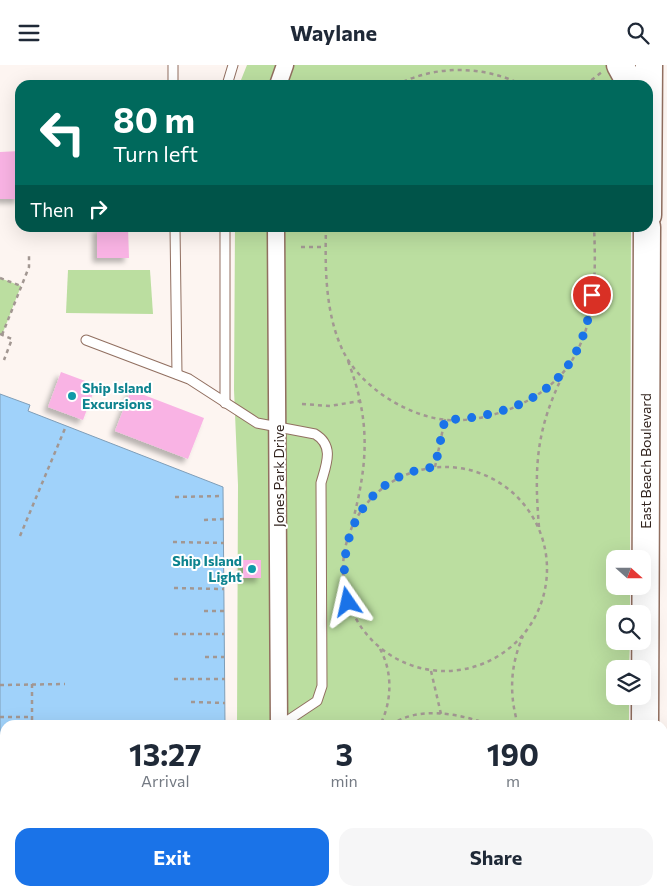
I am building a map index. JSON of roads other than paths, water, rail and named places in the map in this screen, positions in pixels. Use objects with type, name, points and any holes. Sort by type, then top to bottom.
[{"type":"main road","points":[[649,65],[649,80]]},
{"type":"main road","points":[[612,68],[625,80]]},
{"type":"main road","name":"East Beach Boulevard","points":[[646,720],[647,232]]},
{"type":"street","points":[[280,80],[285,65]]},
{"type":"street","name":"Jones Park Drive","points":[[276,232],[280,720]]},
{"type":"lane","points":[[173,65],[173,80]]},
{"type":"lane","points":[[228,80],[233,65]]},
{"type":"lane","points":[[175,232],[177,375]]},
{"type":"lane","points":[[225,232],[225,403]]},
{"type":"lane","points":[[86,339],[189,379],[257,423],[315,434],[322,437],[327,446],[328,455],[321,483],[322,686],[317,701],[288,720]]},
{"type":"water","points":[[0,394],[30,405],[28,411],[223,487],[225,720],[0,720]]},
{"type":"place","name":"Ship Island Excursions","points":[[72,396]]},
{"type":"place","name":"Ship Island Light","points":[[252,569]]}]
